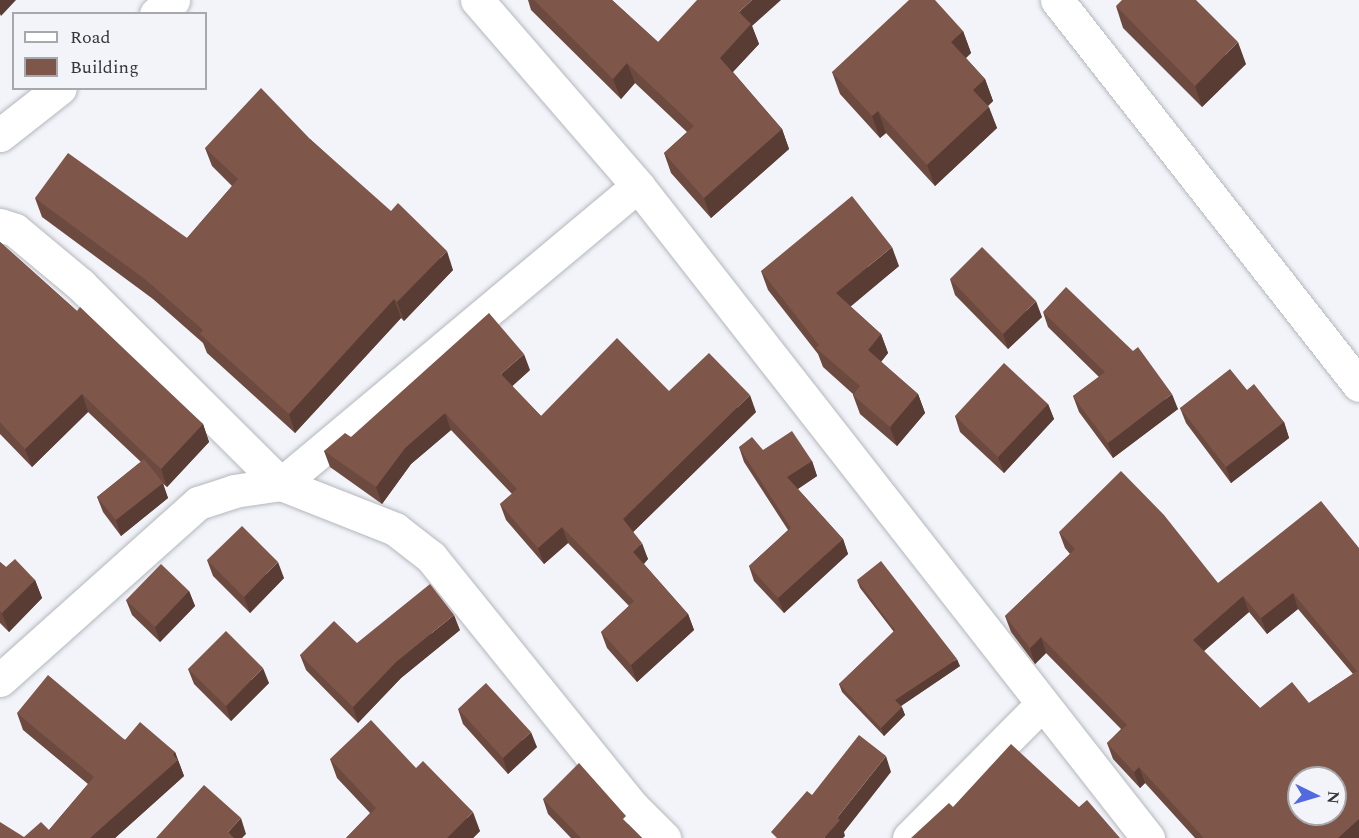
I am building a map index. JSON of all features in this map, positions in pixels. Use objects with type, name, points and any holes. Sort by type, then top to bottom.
[{"type":"street","points":[[158,12],[173,0]]},
{"type":"street","points":[[477,0],[638,186],[1148,838]]},
{"type":"street","points":[[1057,0],[1359,385]]},
{"type":"street","points":[[0,135],[57,90]]},
{"type":"street","points":[[0,680],[198,503],[234,491],[281,484],[638,186]]},
{"type":"street","points":[[0,225],[15,230],[81,285],[281,484],[395,529],[431,557],[632,805],[664,838]]},
{"type":"street","points":[[909,838],[1042,704]]},
{"type":"building","points":[[534,0],[612,0],[658,42],[697,0],[752,0],[739,12],[751,24],[720,58],[782,129],[704,198],[664,153],[694,126],[627,63],[613,79]]},
{"type":"building","points":[[909,0],[935,0],[963,31],[951,42],[985,79],[973,90],[989,107],[927,165],[878,111],[872,116],[832,72]]},
{"type":"building","points":[[1122,0],[1196,0],[1238,42],[1195,86],[1116,6]]},
{"type":"building","points":[[261,88],[310,139],[391,211],[398,203],[447,251],[397,302],[394,299],[289,414],[200,334],[203,330],[146,280],[35,198],[68,153],[187,238],[238,179],[205,148]]},
{"type":"building","points":[[852,196],[892,247],[836,293],[881,334],[868,350],[918,394],[890,427],[853,395],[860,386],[816,348],[819,345],[761,271]]},
{"type":"building","points":[[0,242],[77,311],[80,307],[203,424],[161,469],[82,394],[25,449],[0,422]]},
{"type":"building","points":[[982,247],[1036,301],[1003,334],[950,279]]},
{"type":"building","points":[[1066,287],[1133,351],[1138,347],[1172,394],[1108,443],[1073,396],[1105,372],[1043,312]]},
{"type":"building","points":[[489,313],[524,354],[501,374],[541,416],[617,338],[669,391],[709,353],[750,395],[623,519],[642,543],[633,552],[688,614],[631,665],[601,632],[634,601],[562,527],[538,548],[500,504],[517,489],[445,413],[405,448],[376,487],[324,451],[345,433],[351,437]]},
{"type":"building","points":[[1004,363],[1048,404],[998,457],[955,416]]},
{"type":"building","points":[[1230,369],[1247,390],[1254,384],[1284,422],[1226,467],[1180,408]]},
{"type":"building","points":[[792,431],[812,461],[787,477],[843,539],[778,598],[749,566],[791,528],[739,447],[752,437],[763,450]]},
{"type":"building","points":[[144,459],[163,483],[116,520],[97,497]]},
{"type":"building","points":[[1121,471],[1164,515],[1218,583],[1321,501],[1359,548],[1359,819],[1338,838],[1204,838],[1139,767],[1134,772],[1107,743],[1127,725],[1041,637],[1030,648],[1005,616],[1075,549],[1059,532]],"holes":[[[1293,593],[1357,671],[1309,703],[1292,682],[1260,708],[1193,640],[1243,596],[1261,618]]]},
{"type":"building","points":[[242,526],[278,562],[244,597],[207,560]]},
{"type":"building","points":[[15,559],[35,580],[2,613],[0,611],[0,562],[6,567]]},
{"type":"building","points":[[881,561],[957,659],[895,700],[902,707],[881,728],[839,684],[895,630],[857,580]]},
{"type":"building","points":[[161,564],[189,591],[155,627],[126,600]]},
{"type":"building","points":[[430,584],[454,615],[396,662],[353,707],[300,655],[334,621],[357,643]]},
{"type":"building","points":[[226,631],[263,668],[226,706],[188,669]]},
{"type":"building","points":[[48,675],[125,740],[140,722],[175,752],[173,755],[178,760],[90,838],[0,838],[0,822],[24,837],[41,822],[49,830],[94,777],[17,713]]},
{"type":"building","points":[[486,683],[531,732],[503,758],[458,709]]},
{"type":"building","points":[[371,720],[416,768],[423,761],[473,812],[447,838],[346,838],[376,808],[330,759]]},
{"type":"building","points":[[859,735],[886,756],[837,818],[840,820],[824,838],[777,838],[771,832],[807,791],[812,795]]},
{"type":"building","points":[[1011,744],[1079,807],[1087,800],[1120,838],[911,838],[949,803],[953,807]]},
{"type":"building","points":[[579,763],[626,816],[623,819],[642,838],[581,838],[543,799]]},
{"type":"building","points":[[204,785],[241,818],[228,832],[234,838],[156,838]]}]
